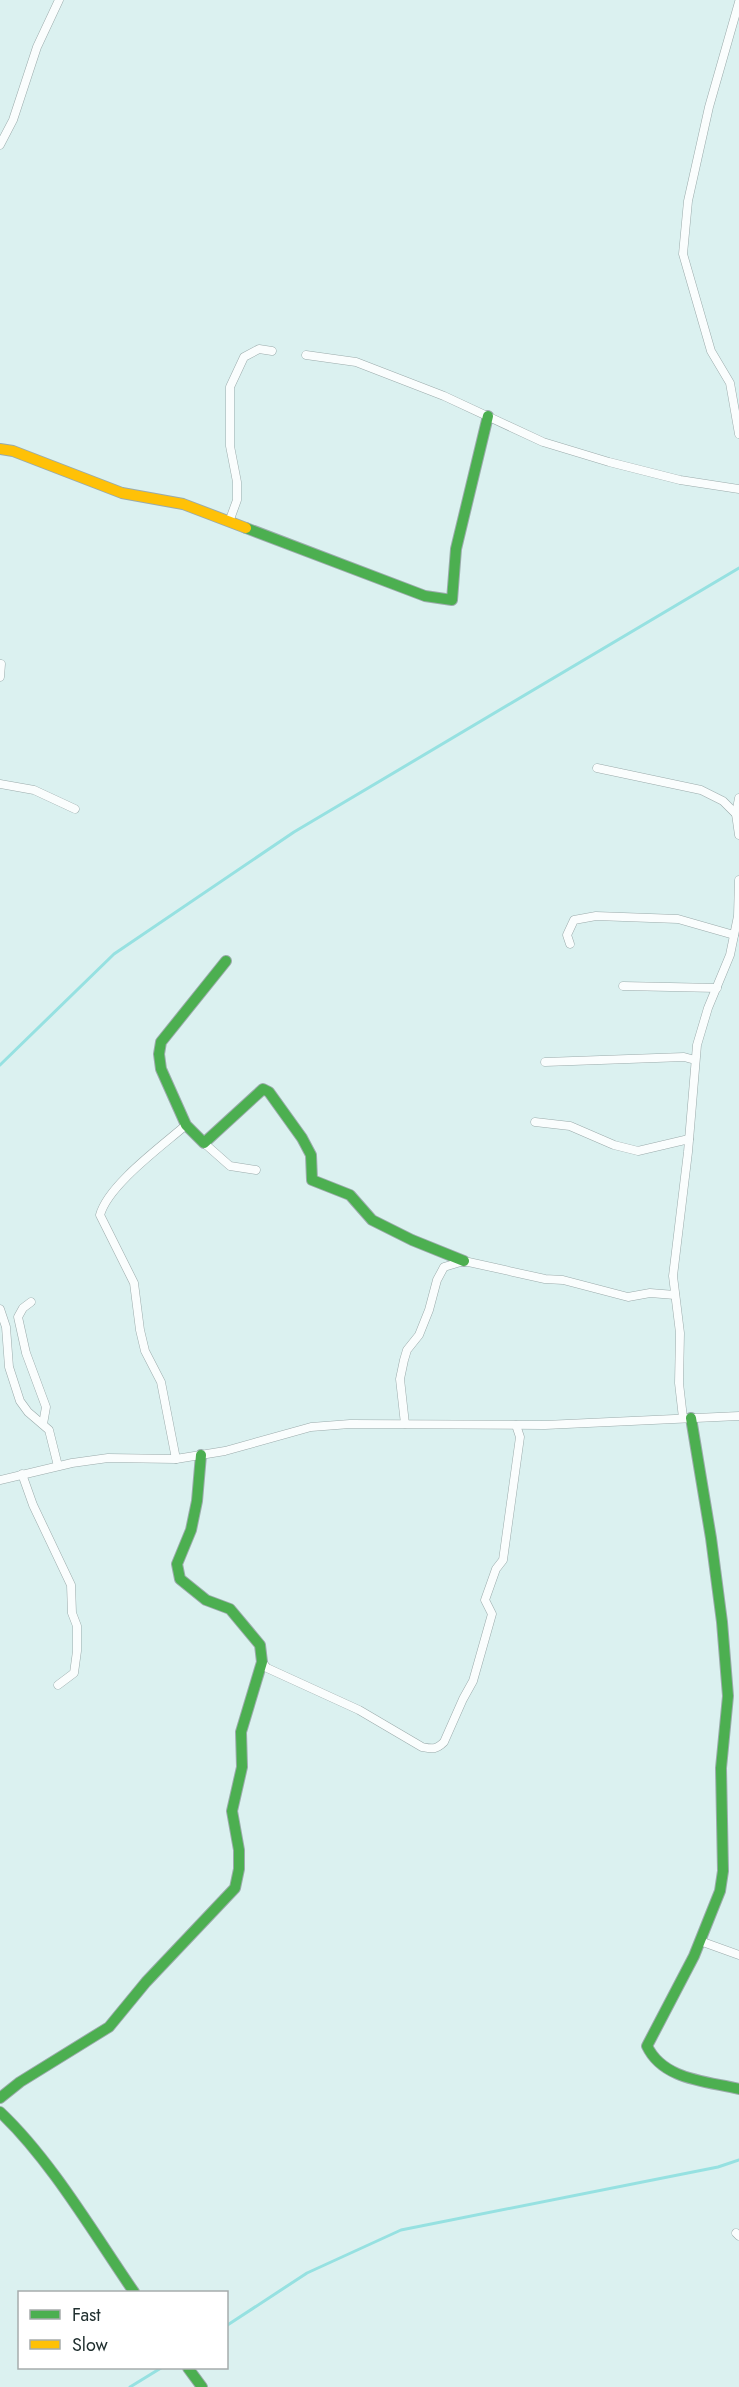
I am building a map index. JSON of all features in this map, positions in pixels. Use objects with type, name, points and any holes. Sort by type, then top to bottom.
[{"type":"street","points":[[0,145],[13,120],[37,47],[59,0]]},
{"type":"street","points":[[738,8],[709,107],[688,201],[683,254],[711,351],[730,382],[739,434]]},
{"type":"street","points":[[229,522],[237,500],[237,482],[230,446],[230,387],[244,357],[259,349],[272,351]]},
{"type":"street","points":[[306,356],[356,362],[444,396],[543,442],[680,480],[739,489]]},
{"type":"street","points":[[0,448],[122,493],[183,504],[425,596],[452,600],[456,549],[488,416]]},
{"type":"street","points":[[0,677],[1,664]]},
{"type":"street","points":[[597,768],[701,790],[723,801],[736,814]]},
{"type":"street","points":[[0,784],[34,789],[75,809]]},
{"type":"street","points":[[739,798],[736,814],[739,835]]},
{"type":"street","points":[[739,880],[738,916],[730,955],[697,1045],[673,1276],[680,1333],[679,1383],[711,1538],[722,1622],[728,1696],[721,1768],[723,1871],[720,1891],[700,1941],[647,2046],[653,2061],[658,2066],[674,2073],[739,2089]]},
{"type":"street","points":[[570,944],[567,935],[574,920],[596,916],[678,919],[734,935]]},
{"type":"street","points":[[226,961],[161,1042],[159,1054],[161,1069],[186,1125],[230,1166],[256,1170]]},
{"type":"street","points":[[623,986],[717,988]]},
{"type":"street","points":[[545,1062],[684,1057],[695,1060]]},
{"type":"street","points":[[204,1143],[263,1089],[269,1092],[302,1138],[311,1155],[312,1180],[350,1195],[372,1220],[412,1240],[464,1261],[545,1279],[563,1280],[628,1297],[650,1293],[675,1295]]},
{"type":"street","points":[[535,1122],[570,1126],[614,1145],[638,1151],[689,1139]]},
{"type":"street","points":[[176,1459],[161,1382],[145,1351],[134,1283],[100,1215],[104,1204],[127,1178],[186,1125]]},
{"type":"street","points":[[405,1424],[400,1379],[406,1350],[419,1335],[440,1273],[444,1267],[464,1261]]},
{"type":"street","points":[[31,1302],[23,1308],[18,1317],[26,1353],[46,1407],[43,1424]]},
{"type":"street","points":[[0,1309],[6,1327],[9,1368],[20,1401],[28,1412],[49,1430],[58,1466]]},
{"type":"street","points":[[0,1480],[58,1466],[108,1458],[176,1459],[225,1451],[311,1427],[350,1424],[516,1425],[739,1416]]},
{"type":"street","points":[[262,1662],[267,1668],[359,1710],[422,1747],[434,1749],[439,1747],[444,1742],[462,1699],[473,1681],[486,1641],[492,1614],[485,1600],[496,1569],[503,1560],[520,1437],[516,1425]]},
{"type":"street","points":[[0,2098],[20,2082],[109,2027],[146,1982],[235,1888],[240,1869],[232,1810],[242,1767],[241,1732],[262,1662],[260,1646],[230,1609],[206,1600],[180,1579],[177,1564],[191,1530],[197,1501],[201,1455]]},
{"type":"street","points":[[22,1474],[33,1505],[71,1585],[72,1613],[77,1626],[77,1652],[74,1673],[58,1686]]},
{"type":"street","points":[[700,1941],[739,1954]]},
{"type":"street","points":[[0,2112],[17,2128],[44,2162],[133,2291]]},
{"type":"street","points":[[189,2369],[202,2387]]},
{"type":"waterway","points":[[0,1065],[114,954],[294,832],[739,568]]},
{"type":"waterway","points":[[228,2325],[307,2273],[401,2230],[718,2167],[739,2160]]},
{"type":"waterway","points":[[130,2387],[159,2369]]},
{"type":"traffic: fast","points":[[246,528],[425,596],[452,600],[456,549],[488,416]]},
{"type":"traffic: fast","points":[[226,961],[161,1042],[159,1054],[161,1069],[186,1125],[204,1143],[263,1089],[269,1092],[302,1138],[311,1155],[312,1180],[350,1195],[372,1220],[412,1240],[464,1261]]},
{"type":"traffic: fast","points":[[691,1418],[711,1538],[722,1622],[728,1696],[721,1768],[723,1871],[720,1891],[694,1956],[647,2046],[663,2066],[674,2072],[700,2081],[739,2089]]},
{"type":"traffic: fast","points":[[0,2098],[20,2082],[109,2027],[146,1982],[235,1888],[239,1869],[239,1850],[232,1811],[242,1767],[241,1732],[262,1662],[260,1645],[230,1609],[206,1600],[180,1579],[177,1564],[191,1530],[197,1501],[201,1455]]},
{"type":"traffic: fast","points":[[0,2112],[37,2152],[133,2291]]},
{"type":"traffic: fast","points":[[189,2369],[202,2387]]},
{"type":"traffic: slow","points":[[0,449],[13,451],[122,493],[183,504],[246,528]]}]
